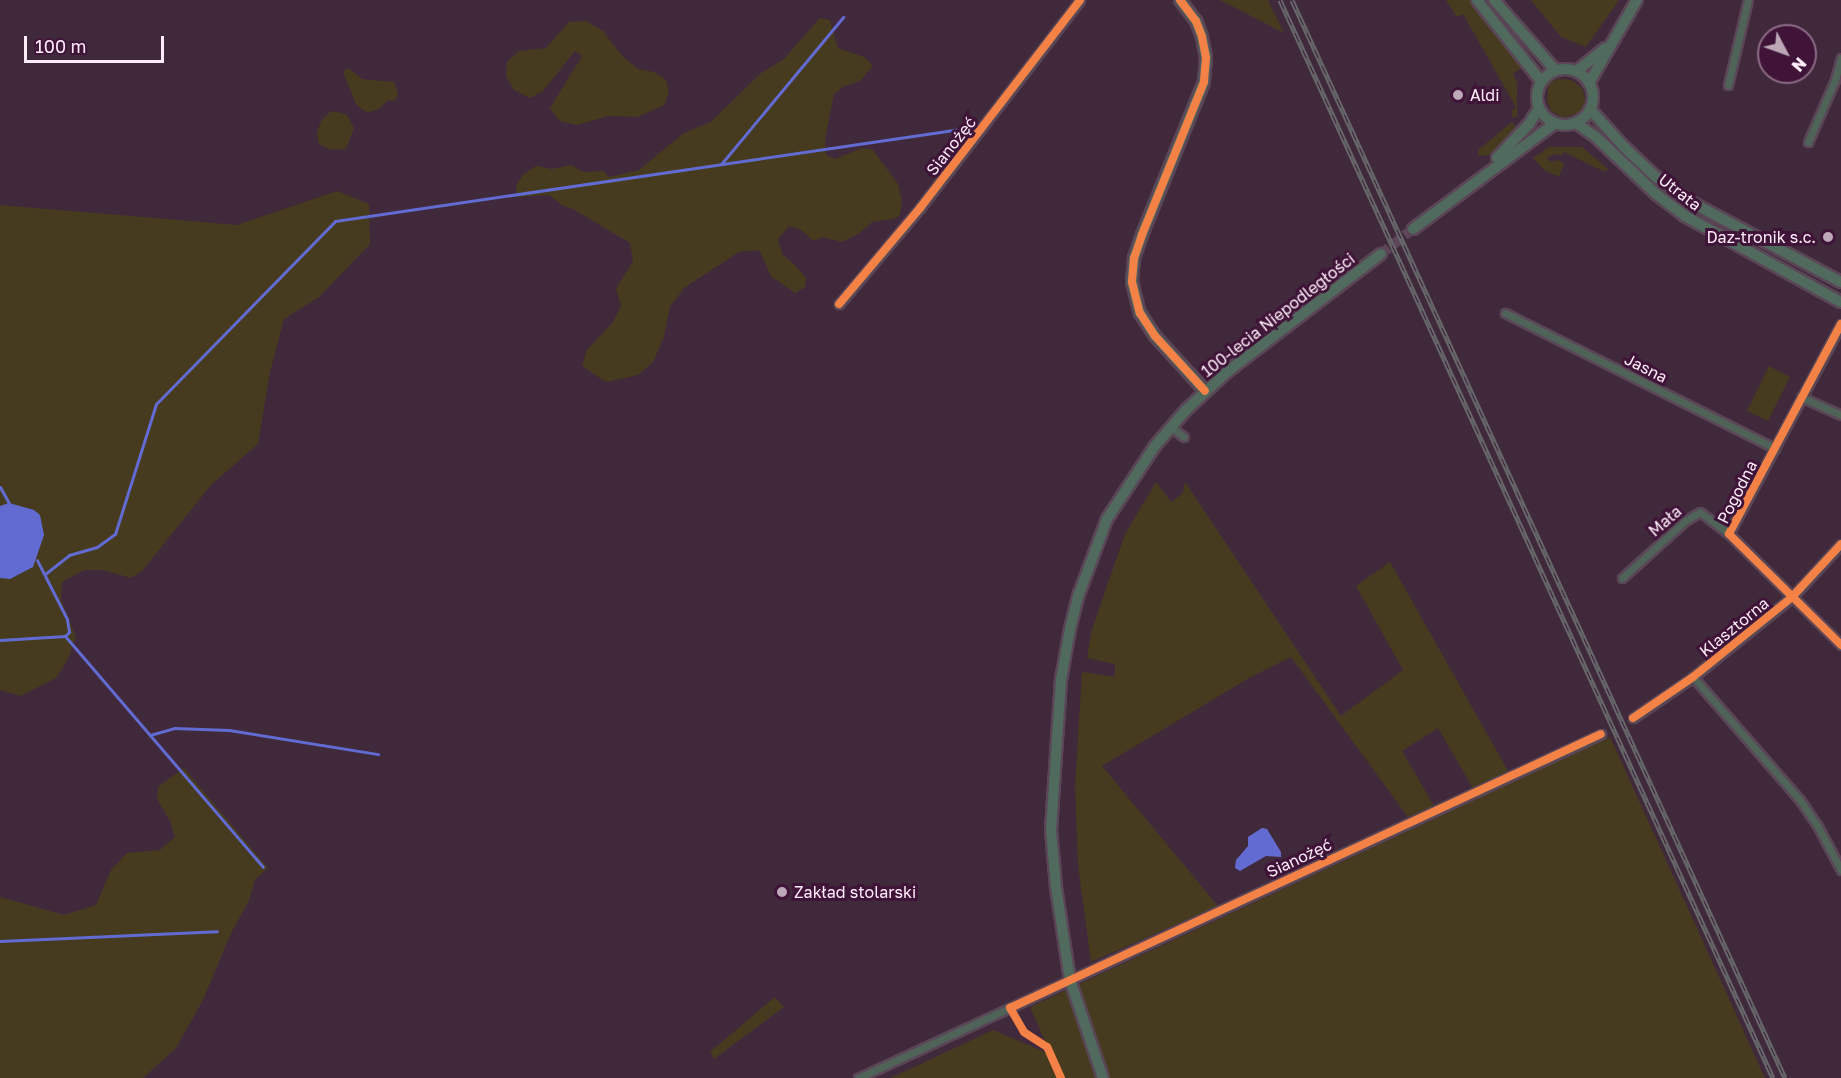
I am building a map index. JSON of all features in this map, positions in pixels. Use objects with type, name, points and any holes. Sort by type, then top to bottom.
[{"type":"main road","points":[[1180,0],[1196,21],[1202,37],[1206,58],[1204,82],[1142,235],[1134,258],[1132,282],[1140,313],[1155,336],[1204,391]]},
{"type":"main road","points":[[1477,0],[1541,81]]},
{"type":"main road","points":[[1494,0],[1555,70]]},
{"type":"main road","points":[[1589,83],[1637,0]]},
{"type":"main road","points":[[1577,71],[1611,42]]},
{"type":"main road","points":[[1555,70],[1577,71],[1589,83],[1593,100],[1590,109],[1576,123],[1568,125],[1555,123],[1546,118],[1539,108],[1536,96],[1541,81],[1555,70]]},
{"type":"main road","points":[[1462,191],[1505,150],[1539,108]]},
{"type":"main road","name":"Utrata","points":[[1590,109],[1624,147],[1656,177],[1689,201],[1841,282]]},
{"type":"main road","points":[[1413,229],[1555,123]]},
{"type":"main road","name":"Utrata","points":[[1576,123],[1685,216],[1841,302]]},
{"type":"main road","name":"100-lecia Niepodległości","points":[[1103,1078],[1070,980],[1058,909],[1051,830],[1064,661],[1079,594],[1107,519],[1141,466],[1171,427],[1204,391],[1381,254]]},
{"type":"street","name":"Sianożęć","points":[[839,303],[920,208],[1080,0]]},
{"type":"street","points":[[1728,86],[1748,0]]},
{"type":"street","points":[[1808,142],[1835,80],[1841,58]]},
{"type":"street","name":"Jasna","points":[[1505,313],[1775,448]]},
{"type":"street","name":"Pogodna","points":[[1841,324],[1729,534],[1841,645]]},
{"type":"street","points":[[1801,397],[1841,415]]},
{"type":"street","points":[[1171,427],[1184,437]]},
{"type":"street","name":"Mała","points":[[1622,578],[1693,515],[1700,512],[1729,534]]},
{"type":"street","name":"Klasztorna","points":[[1841,544],[1792,597],[1693,677],[1800,800],[1817,825],[1841,870]]},
{"type":"street","points":[[1633,718],[1693,677]]},
{"type":"street","name":"Sianożęć","points":[[858,1078],[1601,734]]},
{"type":"shaded area","points":[[1220,0],[1268,0],[1284,33]]},
{"type":"shaded area","points":[[1446,0],[1470,0],[1524,66],[1513,74],[1517,82],[1517,116],[1513,118],[1511,112],[1516,107],[1463,14],[1457,17]]},
{"type":"shaded area","points":[[1531,0],[1619,0],[1586,47],[1561,37]]},
{"type":"shaded area","points":[[820,18],[830,20],[838,48],[864,57],[873,66],[860,81],[843,87],[834,94],[825,139],[826,155],[835,159],[862,148],[873,150],[898,184],[902,201],[900,215],[893,219],[872,222],[858,234],[842,242],[823,237],[814,241],[801,230],[789,226],[778,239],[782,254],[806,278],[805,287],[795,293],[771,276],[759,250],[739,252],[684,288],[670,307],[664,337],[653,362],[638,375],[606,382],[582,366],[587,350],[613,322],[621,306],[616,288],[633,262],[630,243],[573,209],[563,206],[549,195],[518,197],[516,185],[523,175],[536,166],[552,169],[571,165],[583,172],[603,171],[609,177],[639,170],[684,133],[711,122],[761,73],[784,59]]},
{"type":"shaded area","points":[[586,21],[603,31],[622,56],[638,69],[654,72],[666,80],[669,92],[664,105],[637,117],[608,116],[578,125],[559,121],[550,108],[582,56],[575,51],[543,91],[530,98],[514,90],[506,76],[507,62],[519,51],[546,48],[569,22]]},
{"type":"shaded area","points":[[348,68],[362,79],[394,82],[398,94],[395,101],[388,100],[379,109],[367,113],[356,104],[343,72]]},
{"type":"shaded area","points":[[1559,79],[1571,80],[1582,88],[1585,97],[1584,111],[1563,118],[1551,111],[1547,101],[1549,82]]},
{"type":"shaded area","points":[[331,111],[346,114],[354,128],[346,149],[331,150],[319,144],[317,133],[321,121]]},
{"type":"shaded area","points":[[1512,122],[1518,130],[1489,155],[1478,156],[1478,150]]},
{"type":"shaded area","points":[[1549,147],[1582,147],[1609,170],[1603,171],[1564,152],[1562,155],[1554,154],[1547,158],[1551,162],[1558,160],[1564,164],[1559,177],[1544,170],[1533,158]]},
{"type":"shaded area","points":[[337,191],[369,204],[370,244],[319,297],[284,319],[270,372],[258,444],[211,485],[143,570],[131,578],[103,570],[84,570],[62,582],[61,600],[76,637],[68,659],[56,678],[21,696],[0,690],[0,205],[237,225]]},
{"type":"shaded area","points":[[1769,366],[1790,377],[1768,421],[1747,411]]},
{"type":"shaded area","points":[[1156,482],[1171,502],[1183,493],[1185,482],[1341,716],[1403,670],[1356,586],[1390,562],[1508,771],[1474,790],[1438,728],[1402,751],[1434,806],[1408,817],[1291,657],[1249,678],[1102,766],[1218,906],[1091,962],[1078,865],[1075,786],[1082,672],[1115,677],[1115,664],[1087,658],[1091,632],[1125,534]]},
{"type":"shaded area","points":[[9,503],[34,510],[40,515],[44,535],[33,567],[10,579],[0,578],[0,506]]},
{"type":"shaded area","points":[[1610,737],[1765,1078],[1061,1078],[1030,1007]]},
{"type":"shaded area","points":[[184,768],[268,868],[255,879],[249,901],[232,931],[203,1000],[176,1048],[143,1078],[0,1078],[0,897],[64,915],[96,905],[111,870],[127,853],[160,850],[175,837],[170,821],[157,799],[158,787]]},
{"type":"shaded area","points":[[1262,828],[1267,829],[1281,852],[1281,857],[1266,856],[1240,871],[1235,868],[1236,860],[1248,846],[1248,837]]},
{"type":"shaded area","points":[[775,997],[784,1007],[714,1059],[710,1052]]},
{"type":"shaded area","points":[[993,1030],[1047,1053],[1057,1078],[891,1078]]},
{"type":"waterway","points":[[722,163],[843,17]]},
{"type":"waterway","points":[[45,574],[69,555],[97,547],[115,534],[156,404],[335,221],[974,127]]},
{"type":"waterway","points":[[0,487],[9,503]]},
{"type":"waterway","points":[[0,640],[65,636],[69,632],[67,619],[37,560]]},
{"type":"waterway","points":[[65,636],[263,867]]},
{"type":"waterway","points":[[150,735],[174,728],[229,730],[378,754]]},
{"type":"waterway","points":[[0,941],[217,931]]},
{"type":"tunnel","points":[[1381,254],[1413,229]]},
{"type":"railway","points":[[1280,0],[1773,1078]]},
{"type":"railway","points":[[1292,0],[1785,1078]]},
{"type":"cycle path","points":[[839,304],[920,208],[1080,0]]},
{"type":"cycle path","points":[[1180,0],[1196,21],[1202,37],[1206,58],[1204,82],[1142,235],[1134,258],[1132,282],[1140,313],[1155,336],[1205,391]]},
{"type":"cycle path","points":[[1841,324],[1729,534],[1841,645]]},
{"type":"cycle path","points":[[1633,718],[1693,677],[1792,597],[1841,544]]},
{"type":"cycle path","points":[[1061,1078],[1047,1047],[1024,1032],[1010,1008],[1601,734]]},
{"type":"place","name":"Aldi","points":[[1458,95]]},
{"type":"place","name":"Daz-tronik s.c.","points":[[1828,237]]},
{"type":"place","name":"Zakład stolarski","points":[[782,892]]}]
